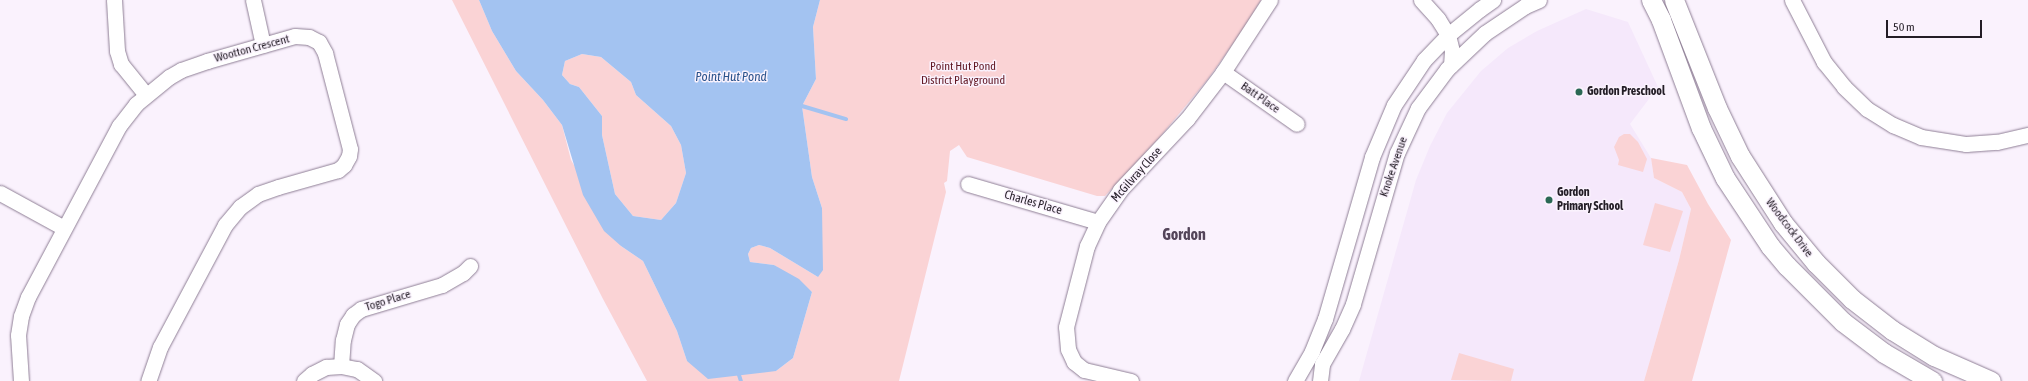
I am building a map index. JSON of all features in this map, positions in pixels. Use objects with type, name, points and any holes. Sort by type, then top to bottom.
[{"type":"main road","name":"Woodcock Drive","points":[[1651,0],[1662,20],[1701,128],[1735,193],[1751,219],[1787,266],[1838,317],[1884,353],[1932,381]]},
{"type":"main road","name":"Woodcock Drive","points":[[1674,0],[1717,108],[1740,156],[1771,206],[1816,263],[1852,299],[1913,343],[1934,356],[1991,381]]},
{"type":"street","points":[[114,0],[117,52],[121,64],[145,94]]},
{"type":"street","points":[[253,0],[263,45]]},
{"type":"street","name":"McGilvray Close","points":[[1131,381],[1084,370],[1074,362],[1068,349],[1066,327],[1087,246],[1098,222],[1120,190],[1187,119],[1223,72],[1270,0]]},
{"type":"street","points":[[1421,0],[1438,19],[1448,35],[1452,51],[1451,65]]},
{"type":"street","name":"Knoke Avenue","points":[[1295,381],[1312,351],[1325,319],[1372,157],[1386,121],[1414,74],[1448,35],[1493,0]]},
{"type":"street","name":"Knoke Avenue","points":[[1320,381],[1322,364],[1342,329],[1353,304],[1396,153],[1418,108],[1437,81],[1479,38],[1520,10],[1539,0]]},
{"type":"street","points":[[1792,0],[1824,62],[1844,87],[1867,108],[1893,125],[1921,137],[1966,144],[1997,142],[2028,135]]},
{"type":"street","points":[[1448,35],[1465,39],[1479,38]]},
{"type":"street","name":"Wootton Crescent","points":[[21,381],[18,334],[21,316],[28,297],[119,126],[145,94],[181,70],[207,61],[295,36],[308,37],[319,42],[325,53],[344,121],[350,149],[349,156],[344,165],[338,170],[265,192],[240,207],[221,231],[160,347],[148,381]]},
{"type":"street","name":"Batt Place","points":[[1223,72],[1298,124]]},
{"type":"street","name":"Charles Place","points":[[968,184],[1098,222]]},
{"type":"street","points":[[0,193],[64,228]]},
{"type":"street","name":"Togo Place","points":[[341,366],[342,340],[347,324],[353,315],[361,309],[442,285],[463,273],[470,266]]},
{"type":"street","points":[[304,381],[312,374],[326,367],[341,366],[358,369],[374,381]]},
{"type":"shaded area","name":"Gordon Primary School","points":[[1586,9],[1628,22],[1658,87],[1630,124],[1651,158],[1654,178],[1682,192],[1691,209],[1679,260],[1644,381],[1359,381],[1416,180],[1430,146],[1447,113],[1481,71],[1508,48],[1537,31]]},
{"type":"green space","name":"Point Hut Pond District Playground","points":[[452,0],[479,0],[492,31],[516,71],[543,100],[562,125],[571,160],[621,246],[643,261],[677,331],[687,361],[776,371],[793,358],[812,292],[774,265],[750,262],[748,254],[751,248],[759,245],[770,248],[818,277],[822,208],[812,177],[802,106],[816,79],[813,27],[820,0],[1261,0],[1245,27],[1208,79],[1159,138],[1105,196],[1097,196],[967,157],[959,145],[950,151],[947,181],[944,183],[946,192],[899,381],[647,381],[603,299]]},
{"type":"green space","points":[[582,54],[601,57],[631,82],[636,95],[671,126],[681,145],[686,173],[676,203],[661,220],[633,216],[615,194],[602,135],[602,116],[579,87],[570,84],[562,75],[565,61]]},
{"type":"green space","points":[[1624,134],[1630,134],[1638,142],[1647,159],[1643,172],[1618,165],[1619,160],[1614,147],[1619,137]]},
{"type":"green space","points":[[1651,158],[1687,165],[1708,204],[1731,240],[1692,381],[1644,381],[1679,260],[1691,209],[1682,192],[1654,178]]},
{"type":"green space","points":[[1655,203],[1683,211],[1670,252],[1643,245]]},
{"type":"green space","points":[[1459,353],[1514,369],[1511,381],[1451,380]]},
{"type":"water","name":"Point Hut Pond","points":[[479,0],[820,0],[813,27],[816,79],[802,106],[812,177],[822,208],[823,270],[818,277],[770,248],[759,245],[751,248],[748,254],[750,262],[774,265],[799,279],[812,292],[793,358],[776,371],[708,379],[687,361],[677,331],[643,261],[621,246],[604,231],[583,195],[562,125],[543,100],[516,71],[492,31]],"holes":[[[582,54],[601,57],[631,82],[636,95],[671,126],[681,145],[686,173],[676,203],[661,220],[633,216],[615,194],[602,135],[602,116],[579,87],[570,84],[562,75],[565,61]]]},
{"type":"waterway","points":[[802,106],[846,119]]},
{"type":"waterway","points":[[738,372],[741,381]]},
{"type":"place","name":"Gordon Preschool","points":[[1579,92]]},
{"type":"place","name":"Gordon Primary School","points":[[1549,200]]},
{"type":"district","name":"Gordon","points":[[1184,234]]}]
